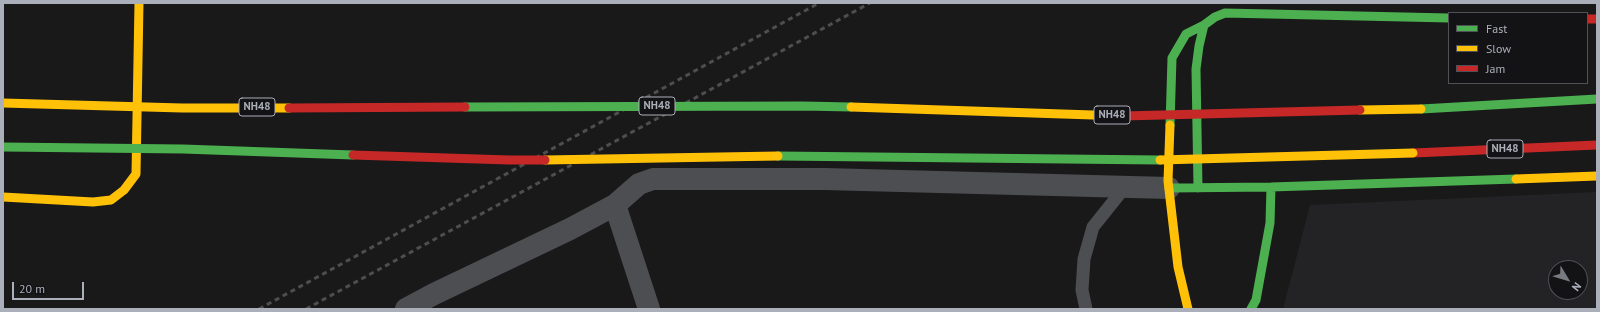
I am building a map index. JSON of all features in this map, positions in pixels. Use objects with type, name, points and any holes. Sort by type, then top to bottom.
[{"type":"main road","points":[[3,197],[93,202],[111,200],[124,190],[136,174],[139,3]]},
{"type":"main road","points":[[1188,309],[1178,267],[1169,188],[1172,58],[1186,34],[1204,25],[1215,17],[1225,13],[1448,18]]},
{"type":"main road","points":[[1198,188],[1196,69],[1204,25]]},
{"type":"main road","name":"NH48","points":[[3,103],[182,108],[804,106],[1135,116],[1421,110],[1597,99]]},
{"type":"main road","name":"NH48","points":[[3,147],[191,149],[509,160],[799,156],[1142,160],[1413,153],[1597,145]]},
{"type":"main road","points":[[1169,188],[1271,187],[1597,176]]},
{"type":"main road","points":[[1251,309],[1256,300],[1270,223],[1271,187]]},
{"type":"street","points":[[406,309],[434,294],[570,230],[615,205],[639,184],[653,180],[824,179],[1169,188]]},
{"type":"street","points":[[615,205],[650,309]]},
{"type":"lane","points":[[1086,309],[1082,290],[1083,266],[1092,227],[1125,187]]},
{"type":"shaded area","points":[[1597,192],[1597,309],[1283,309],[1310,205]]},
{"type":"railway","points":[[259,309],[819,3]]},
{"type":"railway","points":[[306,309],[870,3]]},
{"type":"traffic: fast","points":[[1170,125],[1172,58],[1186,34],[1204,25],[1215,17],[1225,13],[1448,18]]},
{"type":"traffic: fast","points":[[1198,188],[1196,69],[1204,25]]},
{"type":"traffic: fast","points":[[1421,109],[1597,99]]},
{"type":"traffic: fast","points":[[465,107],[851,107]]},
{"type":"traffic: fast","points":[[3,147],[183,149],[353,155]]},
{"type":"traffic: fast","points":[[778,156],[1160,160]]},
{"type":"traffic: fast","points":[[1169,188],[1271,187],[1516,179]]},
{"type":"traffic: fast","points":[[1251,309],[1256,300],[1270,223],[1271,187]]},
{"type":"traffic: slow","points":[[3,197],[93,202],[111,200],[124,190],[136,174],[139,3]]},
{"type":"traffic: slow","points":[[3,103],[182,108],[289,108]]},
{"type":"traffic: slow","points":[[851,107],[1123,116]]},
{"type":"traffic: slow","points":[[1360,110],[1421,109]]},
{"type":"traffic: slow","points":[[1170,125],[1168,181],[1178,267],[1188,309]]},
{"type":"traffic: slow","points":[[1160,160],[1413,153]]},
{"type":"traffic: slow","points":[[545,160],[778,156]]},
{"type":"traffic: slow","points":[[1516,179],[1597,176]]},
{"type":"traffic: jam","points":[[1588,19],[1597,19]]},
{"type":"traffic: jam","points":[[289,108],[465,107]]},
{"type":"traffic: jam","points":[[1123,116],[1360,110]]},
{"type":"traffic: jam","points":[[1413,153],[1597,145]]},
{"type":"traffic: jam","points":[[353,155],[545,160]]}]
